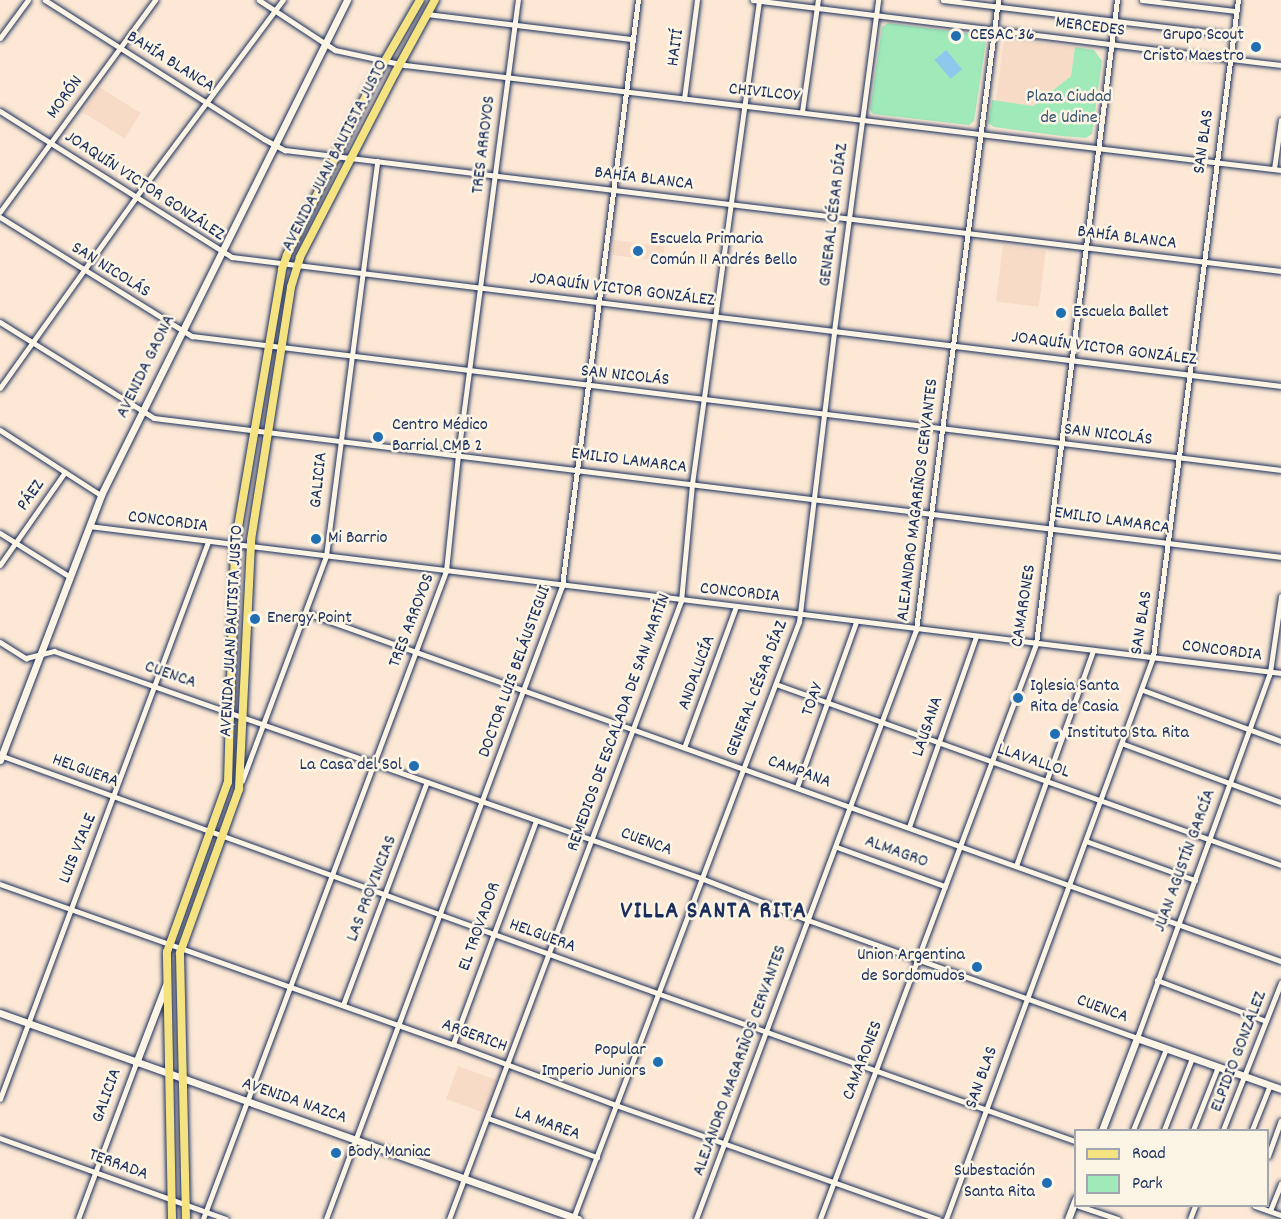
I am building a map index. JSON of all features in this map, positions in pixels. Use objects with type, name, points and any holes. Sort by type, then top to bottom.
[{"type":"main road","name":"AVENIDA GAONA","points":[[0,757],[101,495],[347,0]]},
{"type":"main road","name":"AVENIDA JUAN BAUTISTA JUSTO","points":[[172,1219],[166,985],[169,944],[228,782],[235,545],[283,264],[385,61],[420,0]]},
{"type":"main road","name":"AVENIDA JUAN BAUTISTA JUSTO","points":[[186,1219],[181,949],[239,789],[250,547],[297,265],[399,64],[435,0]]},
{"type":"main road","name":"GALICIA","points":[[136,1063],[166,985]]},
{"type":"main road","name":"AVENIDA NAZCA","points":[[0,1013],[575,1219]]},
{"type":"main road","name":"CUENCA","points":[[1137,1038],[1281,1089]]},
{"type":"main road","name":"JUAN AGUSTÍN GARCÍA","points":[[1103,1129],[1137,1038]]},
{"type":"street","points":[[0,38],[28,0]]},
{"type":"street","name":"BAHÍA BLANCA","points":[[45,0],[285,150],[1281,271]]},
{"type":"street","name":"MORÓN","points":[[0,214],[155,0]]},
{"type":"street","name":"CHIVILCOY","points":[[259,0],[335,50],[399,64],[1281,170]]},
{"type":"street","points":[[0,388],[136,197],[283,0]]},
{"type":"street","name":"TRES ARROYOS","points":[[203,1219],[245,1101],[446,571],[458,455],[518,0]]},
{"type":"street","name":"DOCTOR LUIS BELÁUSTEGUI","points":[[326,1219],[562,586],[611,190],[638,0]]},
{"type":"street","name":"HAITÍ","points":[[684,99],[697,0]]},
{"type":"street","name":"MERCEDES","points":[[753,0],[1281,64]]},
{"type":"street","name":"REMEDIOS DE ESCALADA DE SAN MARTÍN","points":[[449,1219],[681,601],[692,484],[758,0]]},
{"type":"street","points":[[802,112],[818,0]]},
{"type":"street","name":"GENERAL CÉSAR DÍAZ","points":[[575,1219],[657,993],[776,684],[800,614],[812,499],[878,0]]},
{"type":"street","points":[[943,0],[1233,35]]},
{"type":"street","name":"ALEJANDRO MAGARIÑOS CERVANTES","points":[[696,1219],[916,630],[998,0]]},
{"type":"street","name":"CAMARONES","points":[[820,1219],[1036,644],[1059,444],[1117,0]]},
{"type":"street","points":[[1142,0],[1236,11]]},
{"type":"street","name":"SAN BLAS","points":[[946,1219],[1101,800],[1124,744],[1154,657],[1215,162],[1238,0]]},
{"type":"street","points":[[427,14],[632,39]]},
{"type":"street","name":"JOAQUÍN VICTOR GONZÁLEZ","points":[[0,111],[232,257],[1281,386]]},
{"type":"street","points":[[1274,169],[1281,120]]},
{"type":"street","name":"GALICIA","points":[[239,789],[307,613],[326,556],[377,161]]},
{"type":"street","name":"SAN NICOLÁS","points":[[0,214],[84,270],[182,332],[192,336],[587,387],[704,399],[824,416],[1281,470]]},
{"type":"street","name":"EMILIO LAMARCA","points":[[0,322],[154,418],[1281,557]]},
{"type":"street","points":[[0,430],[101,495]]},
{"type":"street","name":"PÁEZ","points":[[0,566],[65,472]]},
{"type":"street","name":"CONCORDIA","points":[[88,526],[916,630],[1281,673]]},
{"type":"street","points":[[0,532],[69,576]]},
{"type":"street","name":"LUIS VIALE","points":[[0,1099],[69,909],[114,797],[208,542]]},
{"type":"street","name":"JUAN AGUSTÍN GARCÍA","points":[[1137,1038],[1270,672],[1281,597]]},
{"type":"street","name":"ANDALUCÍA","points":[[684,748],[736,607]]},
{"type":"street","name":"CAMPANA","points":[[307,613],[1281,961]]},
{"type":"street","name":"TOAY","points":[[797,787],[855,622]]},
{"type":"street","name":"LAUSANA","points":[[909,827],[976,637]]},
{"type":"street","name":"CUENCA","points":[[0,642],[26,658],[54,651],[374,762],[701,878],[808,920],[1137,1038]]},
{"type":"street","points":[[1016,866],[1093,651]]},
{"type":"street","name":"LLAVALLOL","points":[[776,684],[1281,865]]},
{"type":"street","points":[[1143,690],[1281,741]]},
{"type":"street","points":[[1124,744],[1281,802]]},
{"type":"street","name":"HELGUERA","points":[[0,757],[657,993],[987,1107],[1074,1140]]},
{"type":"street","name":"LAS PROVINCIAS","points":[[343,1005],[427,782]]},
{"type":"street","name":"EL TROVADOR","points":[[453,1044],[536,821]]},
{"type":"street","points":[[1086,841],[1195,880]]},
{"type":"street","name":"ALMAGRO","points":[[837,846],[945,886]]},
{"type":"street","name":"ARGERICH","points":[[0,884],[181,949],[290,985],[616,1105],[938,1219]]},
{"type":"street","points":[[1157,980],[1266,1021]]},
{"type":"street","name":"ELPIDIO GONZÁLEZ","points":[[1224,1129],[1281,982]]},
{"type":"street","points":[[1134,1129],[1166,1049]]},
{"type":"street","points":[[1165,1129],[1192,1058]]},
{"type":"street","name":"GALICIA","points":[[78,1219],[136,1063]]},
{"type":"street","points":[[1194,1129],[1218,1067]]},
{"type":"street","points":[[1253,1129],[1270,1085]]},
{"type":"street","name":"LA MAREA","points":[[488,1118],[597,1157]]},
{"type":"street","points":[[1269,1153],[1281,1121]]},
{"type":"street","name":"TERRADA","points":[[0,1138],[226,1219]]},
{"type":"street","points":[[1270,1211],[1281,1184]]},
{"type":"street","points":[[1086,1207],[1118,1219]]},
{"type":"street","points":[[1258,1207],[1281,1215]]},
{"type":"street","points":[[1190,1218],[1199,1219]]},
{"type":"shaded area","points":[[1004,39],[1075,47],[1071,76],[1033,106],[996,101]]},
{"type":"shaded area","points":[[99,87],[141,113],[125,138],[83,112]]},
{"type":"shaded area","name":"Escuela Primaria Común 11 Andrés Bello","points":[[614,240],[665,246],[663,261],[612,255]]},
{"type":"shaded area","points":[[1003,245],[1046,250],[1039,307],[996,302]]},
{"type":"shaded area","points":[[458,1066],[497,1080],[485,1113],[446,1099]]},
{"type":"green space","points":[[888,23],[982,35],[986,41],[974,121],[969,125],[873,114],[870,110],[882,27]]},
{"type":"green space","name":"Plaza Ciudad de Udine","points":[[1075,47],[1094,50],[1102,61],[1092,134],[1086,138],[1062,136],[994,127],[988,123],[992,100],[1033,106],[1071,76]]},
{"type":"water","points":[[946,50],[962,69],[951,79],[935,60]]},
{"type":"place","name":"CESAC 36","points":[[956,36]]},
{"type":"place","name":"Grupo Scout Cristo Maestro","points":[[1256,47]]},
{"type":"place","name":"Escuela Primaria Común 11 Andrés Bello","points":[[638,251]]},
{"type":"place","name":"Escuela Ballet","points":[[1061,313]]},
{"type":"place","name":"Centro Médico Barrial CMB 2","points":[[378,437]]},
{"type":"place","name":"Mi Barrio","points":[[316,539]]},
{"type":"place","name":"Energy Point","points":[[255,619]]},
{"type":"place","name":"Iglesia Santa Rita de Casia","points":[[1018,698]]},
{"type":"place","name":"Instituto Sta. Rita","points":[[1055,734]]},
{"type":"place","name":"La Casa del Sol","points":[[414,766]]},
{"type":"place","name":"Union Argentina de Sordomudos","points":[[977,967]]},
{"type":"place","name":"Popular Imperio Juniors","points":[[658,1062]]},
{"type":"place","name":"Body Maniac","points":[[336,1153]]},
{"type":"place","name":"Subestación Santa Rita","points":[[1047,1183]]},
{"type":"district","name":"VILLA SANTA RITA","points":[[714,913]]}]
